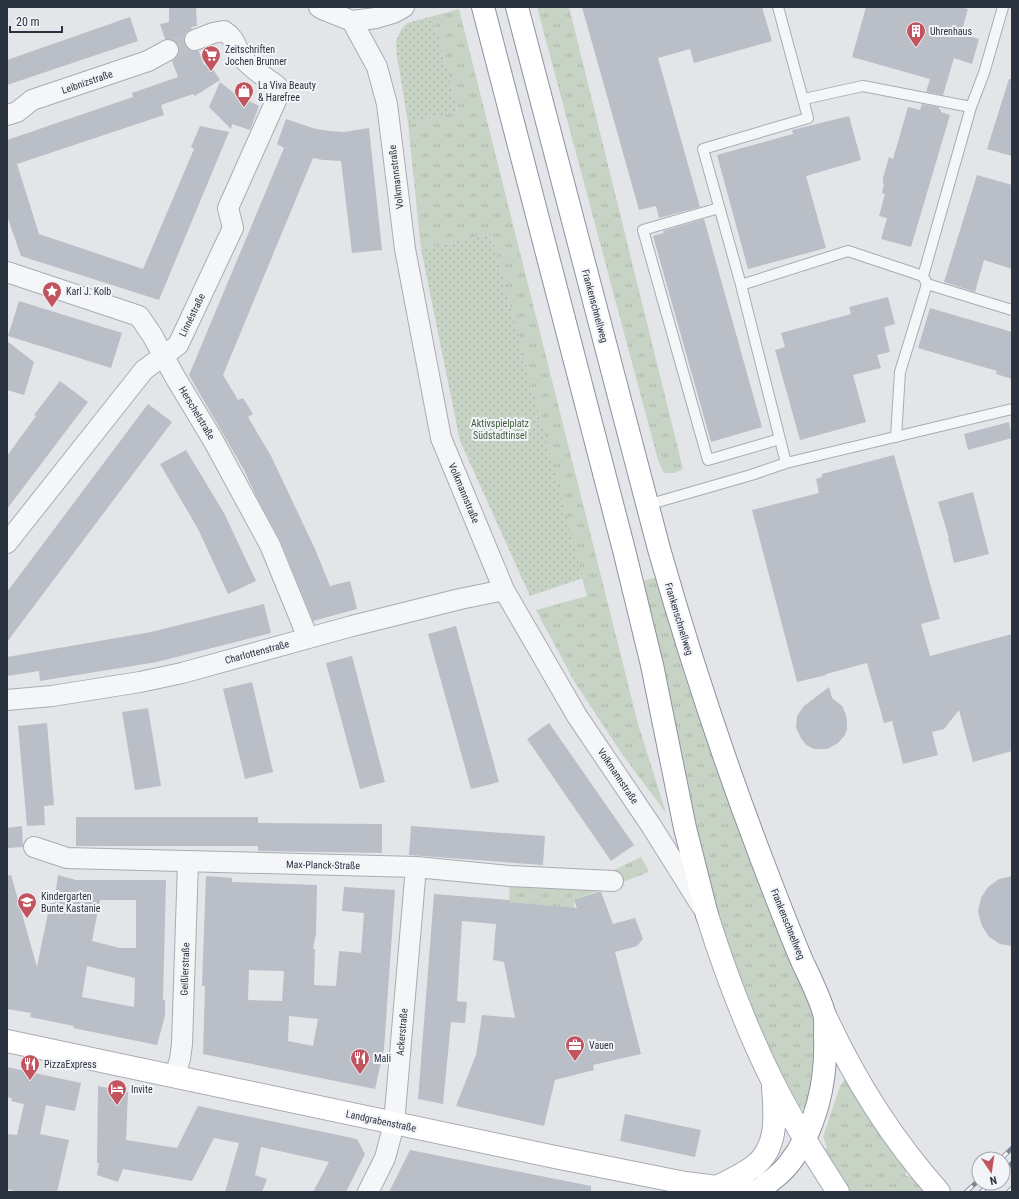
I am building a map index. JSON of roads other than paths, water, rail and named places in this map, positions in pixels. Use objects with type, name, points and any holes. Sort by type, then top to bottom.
[{"type":"main road","points":[[483,7],[624,550],[652,665],[685,828],[707,915],[726,972],[773,1081],[804,1138],[838,1192]]},
{"type":"main road","name":"Frankenschnellweg","points":[[517,7],[647,505],[671,593],[708,710],[762,859],[824,1013],[858,1082],[876,1111],[909,1158],[939,1192]]},
{"type":"main road","points":[[757,1192],[771,1182],[794,1156],[804,1138],[820,1098],[825,1059],[824,1013]]},
{"type":"main road","name":"Landgrabenstraße","points":[[7,1041],[608,1168],[685,1183],[757,1192]]},
{"type":"main road","points":[[717,1187],[752,1167],[768,1150],[774,1133],[775,1124],[773,1081]]},
{"type":"street","points":[[319,7],[322,10],[376,18],[393,13],[404,7]]},
{"type":"street","name":"Volkmannstraße","points":[[355,14],[365,43],[376,66],[387,104],[404,249],[441,438],[504,590],[577,716],[652,827],[707,915]]},
{"type":"street","name":"Linnéstraße","points":[[7,543],[144,370],[178,345],[233,228],[228,208],[278,96],[277,86],[257,71],[243,57],[232,36],[224,31],[213,33],[195,40]]},
{"type":"street","name":"Leibnizstraße","points":[[7,116],[17,112],[32,100],[148,61],[168,50]]},
{"type":"street","name":"Herschelstraße","points":[[7,272],[139,316],[152,335],[175,377],[214,440],[270,545],[308,638]]},
{"type":"street","name":"Charlottenstraße","points":[[7,700],[52,696],[140,682],[182,673],[308,638],[460,599],[504,590]]},
{"type":"street","name":"Max-Planck-Straße","points":[[34,847],[67,858],[416,867],[510,876],[613,881]]},
{"type":"street","name":"Geißlerstraße","points":[[175,1076],[180,1059],[182,1044],[188,862]]},
{"type":"street","name":"Ackerstraße","points":[[368,1192],[385,1158],[394,1124],[416,867]]},
{"type":"lane","points":[[778,7],[808,118],[703,149],[741,285],[786,463]]},
{"type":"lane","points":[[896,437],[900,372],[970,107],[984,73],[1003,7]]},
{"type":"lane","points":[[804,100],[863,86],[970,107]]},
{"type":"lane","points":[[720,208],[643,230],[708,460],[780,439]]},
{"type":"lane","points":[[741,285],[848,251],[925,280],[1012,310]]},
{"type":"lane","points":[[647,505],[751,476],[786,463],[1012,410]]},
{"type":"tunnel","points":[[168,50],[195,40]]},
{"type":"railway","points":[[1009,1151],[1012,1148]]},
{"type":"railway","points":[[966,1192],[971,1187]]},
{"type":"railway","points":[[1008,1192],[1012,1188]]},
{"type":"place","name":"Uhrenhaus","points":[[916,48]]},
{"type":"place","name":"Zeitschriften Jochen Brunner","points":[[211,72]]},
{"type":"place","name":"La Viva Beauty & Harefree","points":[[244,108]]},
{"type":"place","name":"Karl J. Kolb","points":[[52,308]]},
{"type":"place","name":"Kindergarten Bunte Kastanie","points":[[27,919]]},
{"type":"place","name":"Vauen","points":[[575,1062]]},
{"type":"place","name":"Mali","points":[[360,1075]]},
{"type":"place","name":"PizzaExpress","points":[[30,1081]]},
{"type":"place","name":"Invite","points":[[117,1106]]},
{"type":"park label","name":"Aktivspielplatz Südstadtinsel","points":[[500,428]]}]
